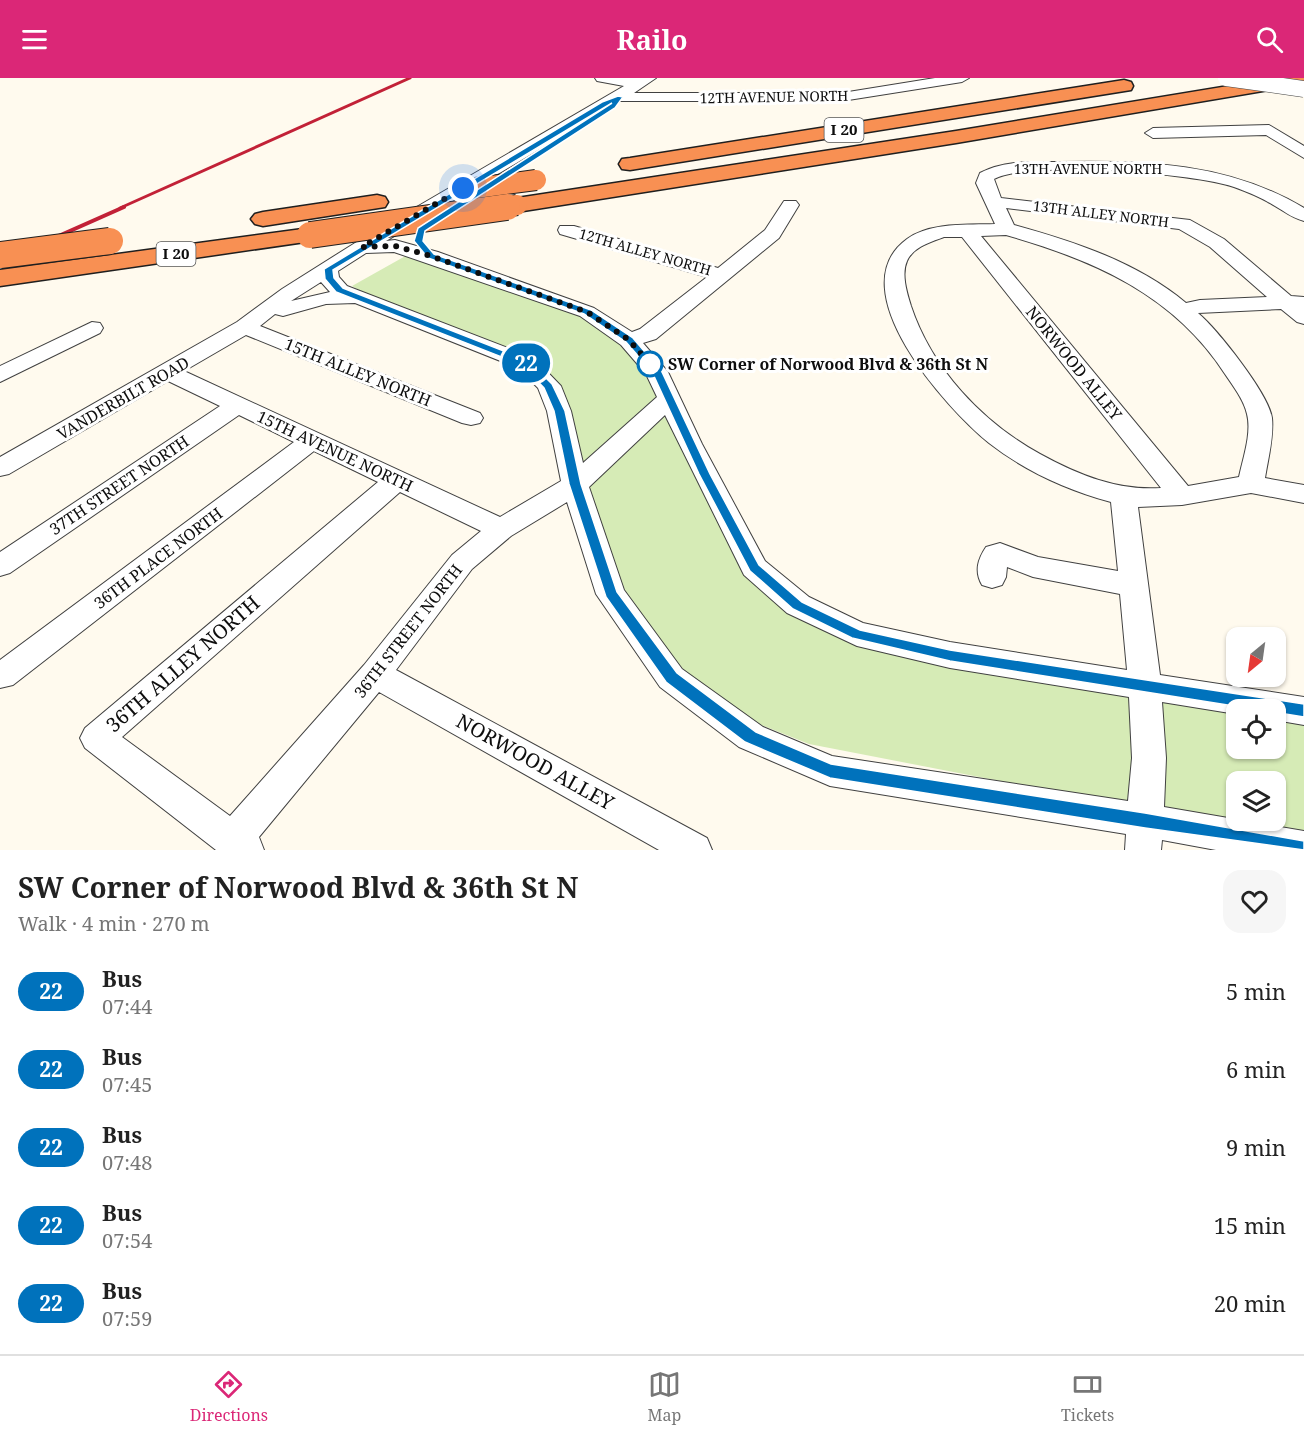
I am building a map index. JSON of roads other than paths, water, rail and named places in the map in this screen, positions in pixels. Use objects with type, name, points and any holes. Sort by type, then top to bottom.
[{"type":"highway","name":"I 20","points":[[0,278],[517,205],[956,137],[1304,79]]},
{"type":"highway","name":"I 20","points":[[607,168],[1134,81]]},
{"type":"highway","points":[[956,137],[1221,105],[1304,91]]},
{"type":"highway","name":"I 20","points":[[0,255],[560,176]]},
{"type":"street","points":[[602,78],[644,81]]},
{"type":"street","name":"12TH AVENUE NORTH","points":[[620,97],[797,92],[842,97],[899,83],[962,78]]},
{"type":"street","points":[[1226,78],[1304,91]]},
{"type":"street","name":"VANDERBILT ROAD","points":[[0,468],[169,373],[245,327],[289,293],[339,284],[362,247],[644,81]]},
{"type":"street","name":"VANDERBILT ROAD","points":[[245,327],[283,310],[325,298],[339,284],[395,246],[612,107],[620,97]]},
{"type":"street","points":[[1304,153],[1269,130],[1154,133],[1185,170],[1245,186],[1290,206],[1304,216]]},
{"type":"street","name":"13TH AVENUE NORTH","points":[[994,204],[985,183],[986,177],[999,170],[1073,167],[1185,170]]},
{"type":"street","name":"13TH ALLEY NORTH","points":[[994,204],[1006,203],[1184,224],[1217,243],[1299,307]]},
{"type":"street","points":[[994,204],[1007,229]]},
{"type":"street","points":[[629,340],[648,334],[772,234],[790,205]]},
{"type":"street","points":[[1251,484],[1260,416],[1224,351],[1185,310],[1138,279],[1065,244],[1007,229],[942,232],[914,242],[897,260],[895,290],[910,336],[949,392],[982,425],[1033,462],[1071,481],[1124,496],[1182,496],[1251,484],[1304,494]]},
{"type":"street","points":[[421,230],[418,241],[431,256]]},
{"type":"street","name":"12TH ALLEY NORTH","points":[[567,230],[722,275]]},
{"type":"street","name":"NORWOOD ALLEY","points":[[966,230],[1182,496]]},
{"type":"street","points":[[362,247],[395,246],[431,256],[587,312],[629,340],[657,372],[690,444],[754,568],[798,605],[857,634],[950,655],[1304,711]]},
{"type":"street","points":[[339,284],[526,363],[549,387],[559,411],[575,484],[611,594],[671,678],[751,737],[830,771],[1144,835],[1304,849]]},
{"type":"street","points":[[1185,310],[1200,306],[1299,307]]},
{"type":"street","name":"15TH ALLEY NORTH","points":[[245,327],[471,418]]},
{"type":"street","points":[[0,375],[92,328]]},
{"type":"street","name":"15TH AVENUE NORTH","points":[[169,373],[501,529]]},
{"type":"street","name":"36TH STREET NORTH","points":[[238,847],[462,562],[501,529],[575,484],[670,397]]},
{"type":"street","name":"37TH STREET NORTH","points":[[0,566],[238,405]]},
{"type":"street","name":"36TH PLACE NORTH","points":[[2,676],[313,440]]},
{"type":"street","name":"36TH ALLEY NORTH","points":[[238,847],[97,738],[397,480]]},
{"type":"street","points":[[1124,496],[1145,686],[1149,758],[1144,835]]},
{"type":"street","points":[[992,577],[993,559],[996,554],[1000,553],[1033,567],[1133,585]]},
{"type":"street","name":"NORWOOD ALLEY","points":[[375,674],[694,850]]},
{"type":"railway","points":[[120,208],[410,78]]},
{"type":"railway","points":[[0,262],[124,207]]},
{"type":"place","name":"SW Corner of Norwood Blvd & 36th St N","points":[[650,364]]}]
